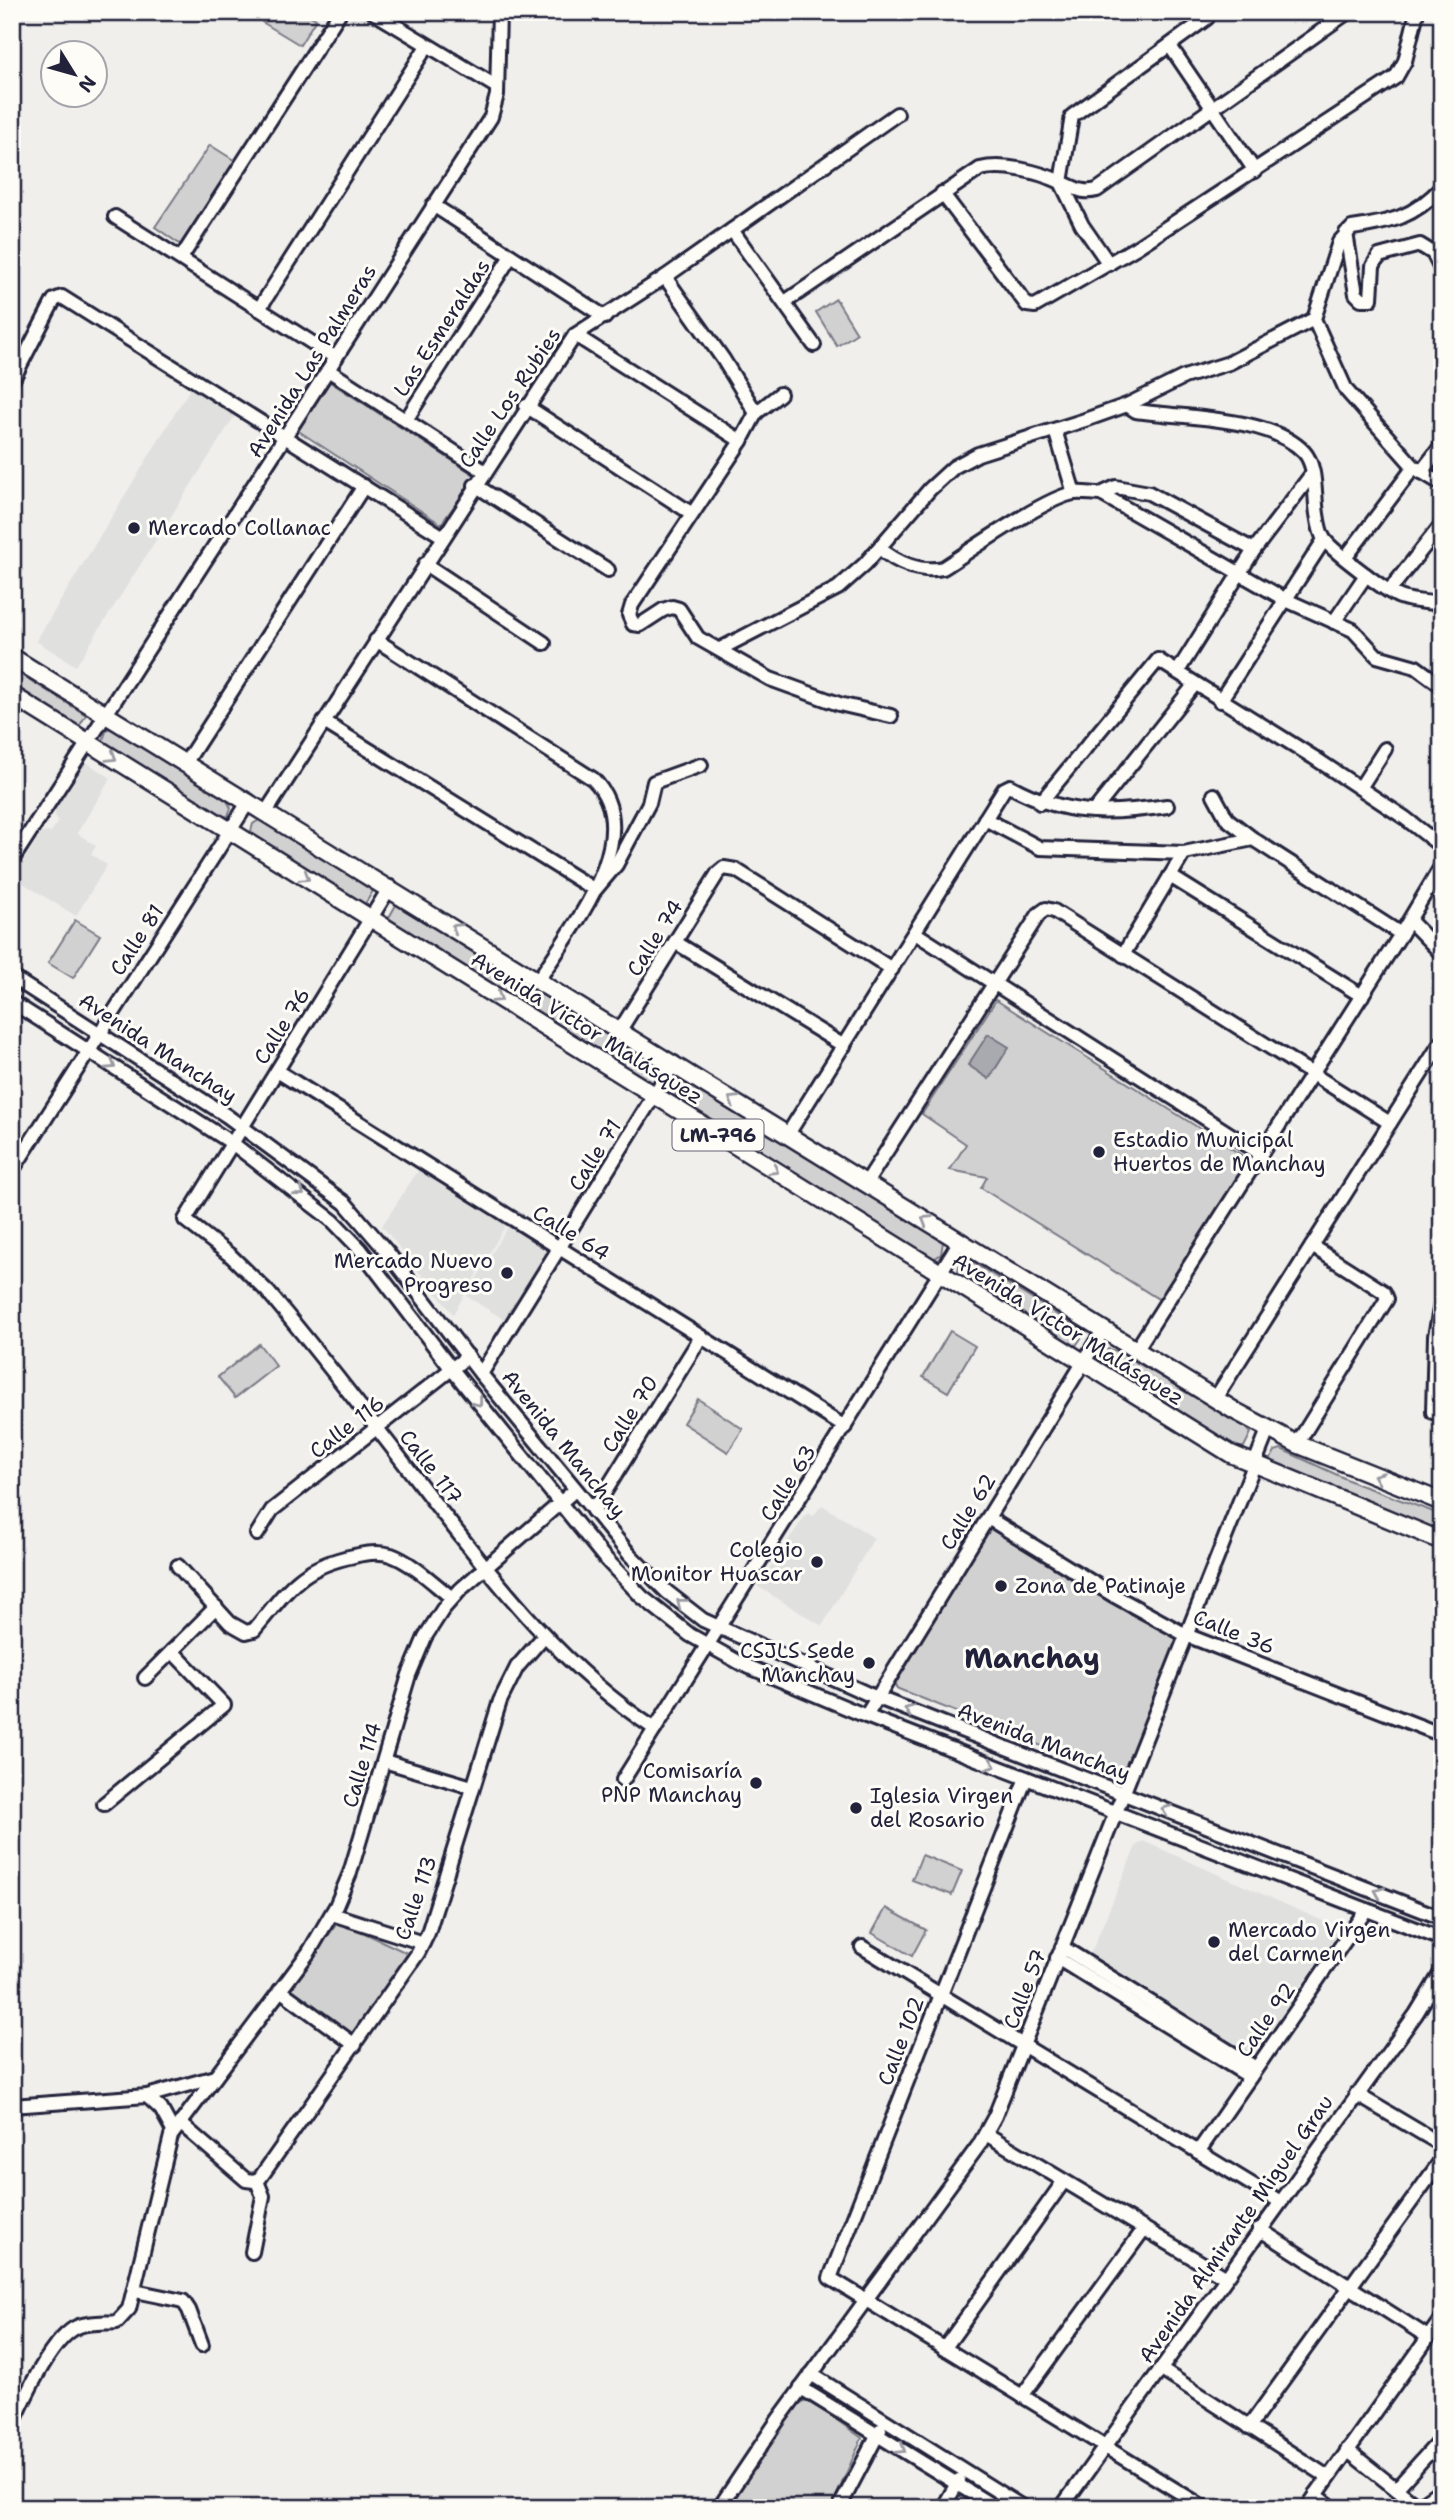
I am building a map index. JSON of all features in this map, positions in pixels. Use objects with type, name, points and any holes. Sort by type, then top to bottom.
[{"type":"main road","name":"Avenida Victor Malásquez","points":[[12,657],[390,887],[1215,1399],[1297,1444],[1442,1502]]},
{"type":"main road","name":"Avenida Victor Malásquez","points":[[12,695],[1083,1363],[1254,1466],[1442,1541]]},
{"type":"street","points":[[181,258],[340,12]]},
{"type":"street","points":[[373,12],[498,87]]},
{"type":"street","name":"Avenida Las Palmeras","points":[[12,860],[109,715],[491,117],[498,87],[499,12]]},
{"type":"street","points":[[785,302],[942,194],[988,167],[1031,173],[1061,181],[1087,193],[1097,190],[1348,12]]},
{"type":"street","points":[[942,194],[1031,307],[1109,264],[1396,77],[1405,61],[1417,12]]},
{"type":"street","points":[[1109,264],[1082,225],[1061,181],[1072,116],[1207,18]]},
{"type":"street","points":[[259,309],[427,46]]},
{"type":"street","points":[[1170,46],[1255,171]]},
{"type":"street","name":"Calle Los Rubies","points":[[266,812],[526,406],[575,335],[665,276],[898,114]]},
{"type":"street","points":[[1442,187],[1430,200],[1397,220],[1352,228],[1346,233],[1339,242],[1314,319],[1346,390],[1418,469],[1442,484]]},
{"type":"street","points":[[433,205],[605,317]]},
{"type":"street","points":[[115,217],[336,358]]},
{"type":"street","points":[[732,230],[814,345]]},
{"type":"street","points":[[1346,233],[1356,294],[1361,299],[1371,299],[1373,266],[1379,256],[1420,245],[1433,253],[1442,271]]},
{"type":"street","name":"Las Esmeraldas","points":[[406,420],[511,256]]},
{"type":"street","points":[[665,276],[723,359],[756,413]]},
{"type":"street","points":[[12,381],[54,300],[62,297],[442,536]]},
{"type":"street","points":[[720,649],[827,596],[880,548],[930,489],[954,467],[1001,445],[1127,405],[1184,377],[1229,363],[1314,319]]},
{"type":"street","points":[[575,335],[741,441]]},
{"type":"street","points":[[328,370],[484,471]]},
{"type":"street","points":[[780,394],[756,413],[741,441],[632,605],[629,615],[633,624],[640,625],[663,610],[672,607],[679,609],[698,638],[789,688],[891,716]]},
{"type":"street","points":[[1127,405],[1136,411],[1224,419],[1265,430],[1305,453],[1312,474],[1317,518],[1324,540],[1366,575],[1400,597],[1442,604]]},
{"type":"street","points":[[526,406],[691,513]]},
{"type":"street","points":[[1055,430],[1074,493]]},
{"type":"street","points":[[1346,557],[1418,469],[1442,445]]},
{"type":"street","points":[[1178,671],[1239,572],[1312,474]]},
{"type":"street","points":[[475,485],[608,570]]},
{"type":"street","points":[[186,762],[364,486]]},
{"type":"street","points":[[880,548],[906,565],[935,570],[943,568],[994,535],[1074,493],[1101,494],[1116,487],[1149,494],[1254,550]]},
{"type":"street","points":[[1101,494],[1286,600],[1363,638],[1377,656],[1416,667],[1442,686]]},
{"type":"street","points":[[1389,591],[1442,524]]},
{"type":"street","points":[[1220,701],[1324,540]]},
{"type":"street","points":[[425,564],[544,643]]},
{"type":"street","points":[[1334,622],[1366,575]]},
{"type":"street","points":[[376,640],[593,779],[604,790],[610,799],[614,826],[607,857],[595,890]]},
{"type":"street","points":[[1040,803],[1155,660],[1161,660],[1220,701],[1360,788],[1442,848]]},
{"type":"street","points":[[1094,811],[1195,684]]},
{"type":"street","points":[[324,722],[595,890]]},
{"type":"street","points":[[1360,788],[1385,749]]},
{"type":"street","points":[[538,979],[595,890],[616,865],[649,803],[653,782],[701,765]]},
{"type":"street","points":[[788,1134],[1007,786],[1040,803],[1094,811],[1167,806]]},
{"type":"street","points":[[1214,795],[1227,819],[1234,843]]},
{"type":"street","name":"Calle 81","points":[[12,1171],[248,801]]},
{"type":"street","points":[[985,819],[1040,848],[1184,853],[1253,839]]},
{"type":"street","points":[[1227,819],[1253,839],[1402,934]]},
{"type":"street","points":[[1123,955],[1184,853]]},
{"type":"street","points":[[1136,1350],[1402,934],[1442,865]]},
{"type":"street","name":"Calle 74","points":[[620,1030],[724,868],[736,870],[892,969]]},
{"type":"street","points":[[1171,876],[1362,996]]},
{"type":"street","name":"Calle 76","points":[[185,1220],[390,887]]},
{"type":"street","points":[[866,1182],[1040,914],[1046,909],[1054,911],[1390,1123]]},
{"type":"street","points":[[1410,921],[1442,954]]},
{"type":"street","points":[[915,933],[1262,1154]]},
{"type":"street","points":[[675,942],[844,1046]]},
{"type":"street","name":"Avenida Manchay","points":[[12,977],[243,1126],[327,1188],[357,1216],[593,1511],[667,1592],[719,1629],[877,1698],[1442,1918]]},
{"type":"street","name":"Avenida Manchay","points":[[12,1002],[232,1143],[304,1195],[350,1237],[558,1503],[642,1597],[706,1645],[742,1664],[866,1716],[1442,1939]]},
{"type":"street","points":[[1215,1399],[1442,1041]]},
{"type":"street","name":"Calle 71","points":[[481,1374],[674,1063]]},
{"type":"street","name":"Calle 64","points":[[277,1071],[845,1427]]},
{"type":"street","name":"Calle 117","points":[[185,1220],[256,1279],[377,1427],[484,1567],[544,1636],[601,1692],[654,1729]]},
{"type":"street","name":"Calle 63","points":[[622,1780],[960,1241]]},
{"type":"street","points":[[1297,1444],[1387,1299],[1384,1292],[1312,1246]]},
{"type":"street","points":[[1442,1299],[1436,1336],[1433,1412],[1442,1416]]},
{"type":"street","name":"Calle 62","points":[[866,1716],[1104,1329]]},
{"type":"street","name":"Calle 70","points":[[593,1511],[701,1337]]},
{"type":"street","name":"Calle 116","points":[[257,1534],[272,1510],[468,1356]]},
{"type":"street","name":"Calle 57","points":[[719,2508],[801,2388],[986,2134],[1125,1794],[1268,1430]]},
{"type":"street","name":"Calle 114","points":[[177,2127],[309,1952],[332,1914],[350,1873],[419,1648],[436,1619],[452,1598],[484,1567],[575,1490]]},
{"type":"street","name":"Calle 36","points":[[988,1518],[1113,1595],[1186,1635],[1442,1735]]},
{"type":"street","points":[[178,1566],[240,1629],[254,1630],[289,1585],[306,1572],[326,1561],[366,1553],[393,1556],[452,1598]]},
{"type":"street","points":[[145,1678],[216,1607]]},
{"type":"street","name":"Calle 113","points":[[256,2181],[411,1966],[424,1943],[505,1689],[524,1657],[544,1636]]},
{"type":"street","points":[[104,1804],[224,1705],[172,1651]]},
{"type":"street","points":[[384,1762],[472,1787]]},
{"type":"street","name":"Calle 102","points":[[865,2301],[833,2282],[830,2274],[1026,1778]]},
{"type":"street","name":"Calle 92","points":[[1198,2152],[1366,1910]]},
{"type":"street","points":[[332,1914],[424,1943]]},
{"type":"street","points":[[862,1947],[939,1997],[1279,2201]]},
{"type":"street","points":[[1059,1953],[1253,2072]]},
{"type":"street","name":"Avenida Almirante Miguel Grau","points":[[1060,2508],[1416,2014],[1442,1971]]},
{"type":"street","points":[[280,1990],[355,2045]]},
{"type":"street","points":[[12,2106],[147,2096],[216,2077]]},
{"type":"street","points":[[1356,2094],[1442,2145]]},
{"type":"street","points":[[147,2096],[177,2127],[246,2179],[256,2181],[263,2196],[252,2252]]},
{"type":"street","points":[[12,2427],[57,2345],[80,2326],[117,2322],[129,2309],[167,2145],[177,2127]]},
{"type":"street","points":[[986,2134],[1225,2277]]},
{"type":"street","points":[[1249,2427],[1442,2159]]},
{"type":"street","points":[[944,2349],[1064,2181]]},
{"type":"street","points":[[1022,2396],[1144,2229]]},
{"type":"street","points":[[1259,2229],[1350,2287],[1437,2330],[1307,2508]]},
{"type":"street","points":[[135,2291],[183,2301],[190,2310],[202,2345]]},
{"type":"street","points":[[865,2301],[1205,2508]]},
{"type":"street","points":[[1160,2369],[1328,2477]]},
{"type":"street","points":[[811,2374],[1024,2508]]},
{"type":"street","points":[[801,2388],[996,2508]]},
{"type":"street","points":[[839,2508],[877,2435],[887,2422]]},
{"type":"street","points":[[1396,2489],[1442,2438]]},
{"type":"street","points":[[1347,2450],[1419,2507],[1442,2489]]},
{"type":"street","points":[[943,2508],[965,2470]]},
{"type":"street","points":[[1316,2495],[1333,2508]]},
{"type":"shaded area","points":[[268,12],[304,12],[316,19],[300,45],[262,22]]},
{"type":"shaded area","points":[[210,145],[237,162],[181,245],[155,227]]},
{"type":"shaded area","points":[[836,299],[857,333],[837,346],[816,312]]},
{"type":"shaded area","points":[[330,382],[476,476],[441,524],[297,430]]},
{"type":"shaded area","name":"Mercado Collanac","points":[[191,387],[236,414],[76,666],[36,641]]},
{"type":"shaded area","points":[[12,669],[86,715],[77,730],[12,692]]},
{"type":"shaded area","points":[[116,728],[226,799],[231,808],[228,816],[217,817],[107,745],[103,740],[107,729]]},
{"type":"shaded area","points":[[86,762],[111,778],[77,833],[96,846],[91,854],[107,865],[76,916],[13,877],[41,833],[51,832],[58,822],[54,812]]},
{"type":"shaded area","points":[[263,820],[373,891],[363,907],[255,837],[251,831],[253,824]]},
{"type":"shaded area","points":[[396,905],[661,1068],[651,1086],[387,921]]},
{"type":"shaded area","points":[[75,920],[100,935],[73,978],[48,963]]},
{"type":"shaded area","name":"Estadio Municipal Huertos de Manchay","points":[[996,1000],[1248,1159],[1160,1300],[981,1188],[987,1177],[950,1170],[966,1144],[922,1114]]},
{"type":"shaded area","points":[[988,1034],[1009,1047],[989,1079],[968,1065]]},
{"type":"shaded area","points":[[684,1081],[693,1083],[943,1242],[941,1254],[931,1261],[679,1101],[674,1092]]},
{"type":"shaded area","points":[[419,1169],[506,1225],[453,1314],[382,1226]]},
{"type":"shaded area","name":"Mercado Nuevo Progreso","points":[[509,1225],[548,1249],[505,1320],[466,1296]]},
{"type":"shaded area","points":[[969,1260],[1085,1332],[1073,1350],[957,1274],[960,1263]]},
{"type":"shaded area","points":[[950,1331],[975,1346],[948,1392],[923,1377]]},
{"type":"shaded area","points":[[259,1344],[276,1366],[235,1398],[218,1377]]},
{"type":"shaded area","points":[[1108,1349],[1117,1351],[1244,1425],[1251,1433],[1244,1447],[1235,1447],[1098,1363],[1100,1356]]},
{"type":"shaded area","points":[[698,1399],[743,1429],[728,1452],[683,1423]]},
{"type":"shaded area","points":[[1281,1449],[1357,1484],[1442,1515],[1442,1535],[1269,1462],[1275,1451]]},
{"type":"shaded area","name":"Colegio Monitor Huascar","points":[[822,1505],[874,1538],[822,1626],[757,1586],[807,1513],[813,1516]]},
{"type":"shaded area","points":[[991,1527],[1128,1613],[1179,1638],[1122,1778],[896,1688],[896,1683]]},
{"type":"shaded area","name":"Mercado Virgen del Carmen","points":[[1143,1841],[1341,1929],[1251,2058],[1090,1955],[1136,1846]]},
{"type":"shaded area","points":[[922,1855],[962,1871],[952,1895],[912,1880]]},
{"type":"shaded area","points":[[886,1908],[926,1930],[912,1956],[872,1933]]},
{"type":"shaded area","points":[[339,1921],[409,1954],[353,2039],[289,1989]]},
{"type":"shaded area","points":[[807,2399],[862,2438],[831,2508],[725,2508],[792,2409]]},
{"type":"place","name":"Mercado Collanac","points":[[134,528]]},
{"type":"place","name":"Estadio Municipal Huertos de Manchay","points":[[1099,1152]]},
{"type":"place","name":"Mercado Nuevo Progreso","points":[[507,1273]]},
{"type":"place","name":"Colegio Monitor Huascar","points":[[817,1562]]},
{"type":"place","name":"Zona de Patinaje","points":[[1001,1586]]},
{"type":"place","name":"CSJLS Sede Manchay","points":[[869,1663]]},
{"type":"place","name":"Comisaría PNP Manchay","points":[[756,1783]]},
{"type":"place","name":"Iglesia Virgen del Rosario","points":[[856,1808]]},
{"type":"place","name":"Mercado Virgen del Carmen","points":[[1214,1942]]},
{"type":"district","name":"Manchay","points":[[1032,1658]]}]
